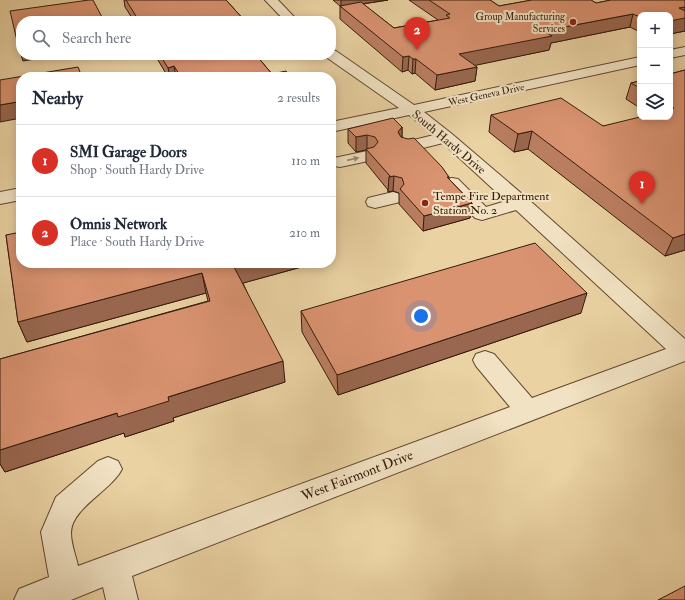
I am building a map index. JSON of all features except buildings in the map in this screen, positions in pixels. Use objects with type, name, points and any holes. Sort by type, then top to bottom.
[{"type":"street","points":[[271,0],[287,16]]},
{"type":"street","points":[[673,53],[685,51]]},
{"type":"street","name":"South Hardy Drive","points":[[336,57],[412,110],[446,138],[685,351]]},
{"type":"street","name":"West Geneva Drive","points":[[336,126],[637,62]]},
{"type":"street","points":[[407,147],[446,138]]},
{"type":"street","points":[[340,162],[367,156]]},
{"type":"street","points":[[487,173],[447,184],[482,214],[520,203]]},
{"type":"street","points":[[0,198],[16,195]]},
{"type":"street","points":[[375,202],[393,198]]},
{"type":"street","name":"West Fairmont Drive","points":[[30,600],[685,351]]},
{"type":"street","points":[[485,360],[528,411]]},
{"type":"street","points":[[66,586],[56,532],[66,506],[108,469]]},
{"type":"street","points":[[114,568],[122,600]]},
{"type":"place","name":"Group Manufacturing Services","points":[[573,22]]},
{"type":"place","name":"Omnis Network","points":[[417,50]]},
{"type":"place","name":"Tempe Fire Department Station No. 2","points":[[425,203]]},
{"type":"place","name":"SMI Garage Doors","points":[[642,204]]}]
